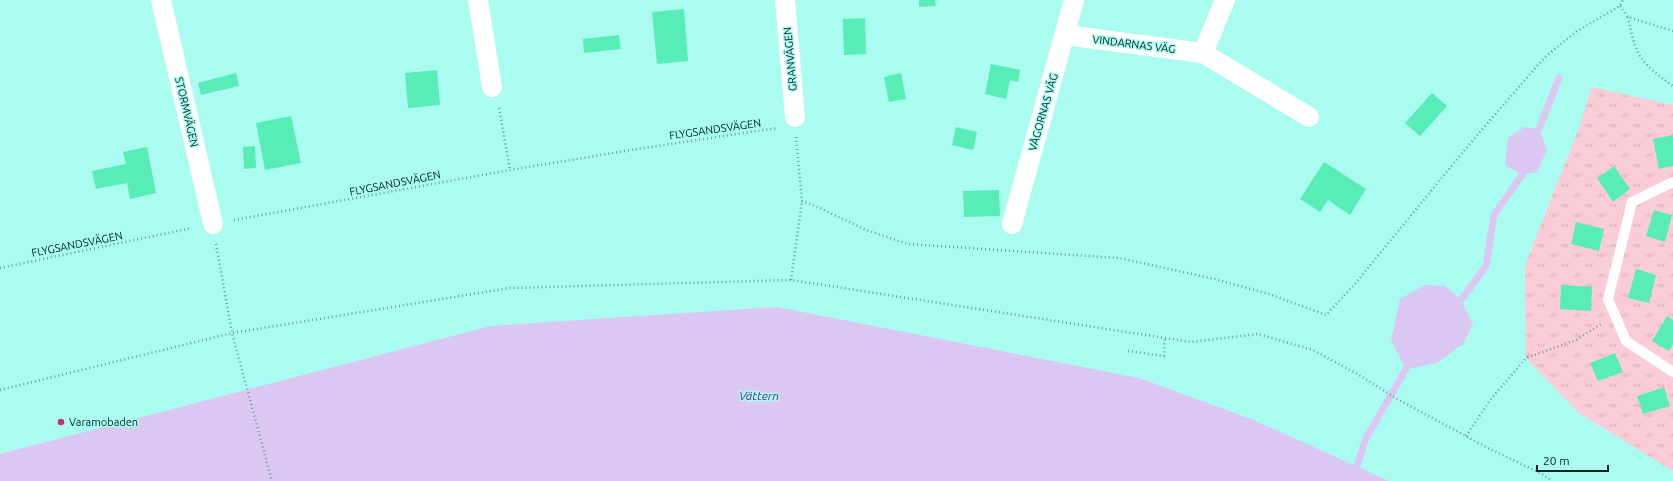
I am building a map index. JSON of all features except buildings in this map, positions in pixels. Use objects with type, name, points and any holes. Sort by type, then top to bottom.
[{"type":"street","name":"STORMVÄGEN","points":[[161,0],[213,224]]},
{"type":"street","points":[[478,0],[492,87]]},
{"type":"street","name":"GRANVÄGEN","points":[[785,0],[790,126]]},
{"type":"street","name":"VÅGORNAS VÄG","points":[[1012,224],[1074,0]]},
{"type":"street","points":[[1203,53],[1225,0]]},
{"type":"street","name":"VINDARNAS VÄG","points":[[1065,35],[1203,53],[1309,117]]},
{"type":"lane","points":[[1673,182],[1632,202],[1608,299],[1626,341],[1673,372]]},
{"type":"path","points":[[802,201],[866,230],[908,244],[1119,258],[1214,279],[1256,291],[1326,315],[1354,286],[1462,153],[1544,58],[1577,31],[1620,6],[1623,0]]},
{"type":"path","points":[[1620,6],[1628,17],[1635,47],[1638,52],[1656,74],[1673,86]]},
{"type":"path","points":[[1628,17],[1673,31]]},
{"type":"path","points":[[492,87],[499,105],[510,170]]},
{"type":"path","name":"FLYGSANDSVÄGEN","points":[[0,268],[213,224],[510,170],[790,126]]},
{"type":"path","points":[[790,126],[802,201],[791,280]]},
{"type":"path","points":[[213,224],[232,333],[272,481]]},
{"type":"path","points":[[0,390],[232,333],[510,288],[791,280],[1191,342],[1258,334],[1313,350],[1359,375],[1400,400],[1466,436],[1542,474],[1552,481]]},
{"type":"path","points":[[1466,436],[1491,399],[1526,358],[1576,340],[1615,315]]},
{"type":"path","points":[[1128,351],[1164,356],[1165,338]]},
{"type":"green space","points":[[1592,87],[1673,105],[1673,471],[1579,413],[1526,358],[1525,265],[1579,128]]},
{"type":"water","points":[[1524,127],[1539,129],[1547,150],[1537,172],[1522,175],[1505,165],[1508,138]]},
{"type":"water","points":[[1425,285],[1445,286],[1461,300],[1473,325],[1463,344],[1437,363],[1406,369],[1391,341],[1400,299]]},
{"type":"water","name":"Vättern","points":[[777,307],[1139,378],[1254,420],[1389,481],[0,481],[0,454],[491,326]]},
{"type":"waterway","points":[[1539,129],[1559,78]]},
{"type":"waterway","points":[[1461,300],[1486,266],[1494,215],[1522,175]]},
{"type":"waterway","points":[[1357,466],[1365,440],[1406,369]]},
{"type":"place","name":"Varamobaden","points":[[61,422]]}]
